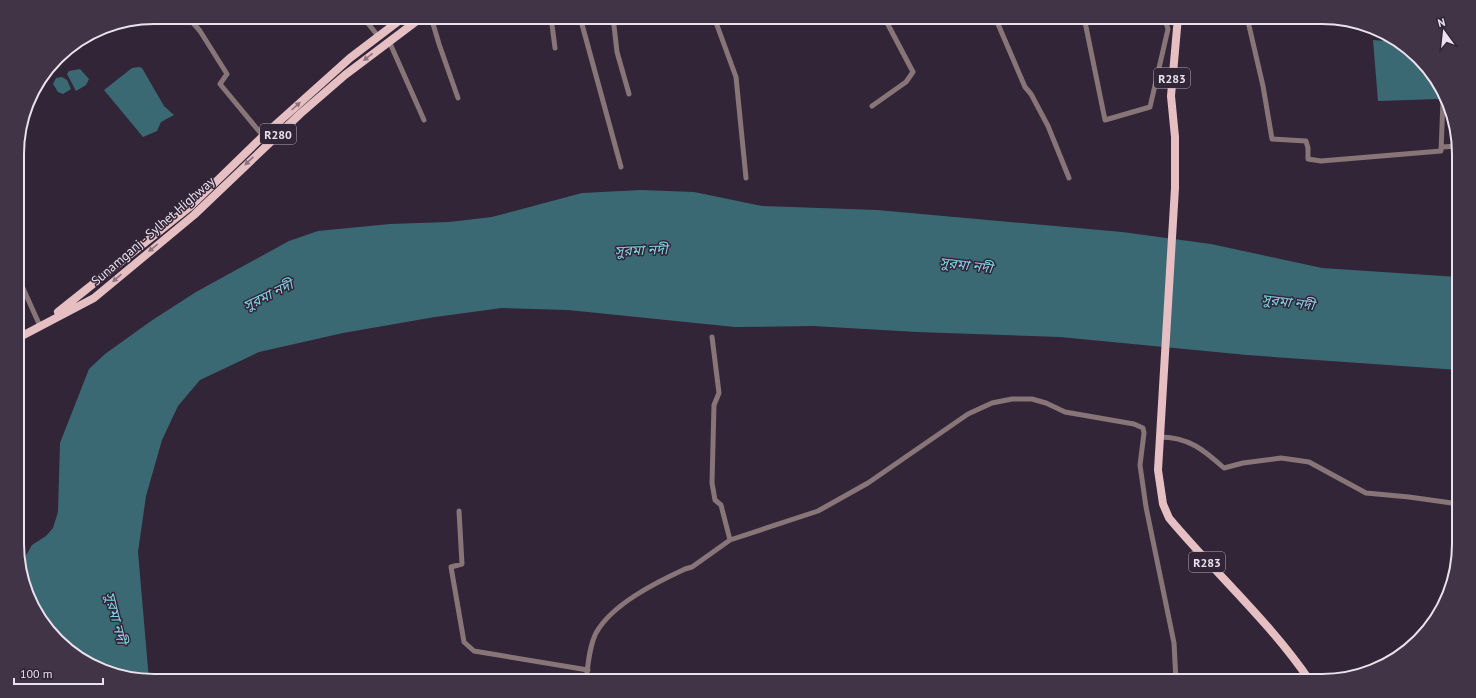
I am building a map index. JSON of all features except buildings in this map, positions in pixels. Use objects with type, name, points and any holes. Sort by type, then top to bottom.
[{"type":"main road","name":"Sunamganj - Sylhet Highway","points":[[40,326],[90,288],[192,205],[263,136],[350,58],[394,24]]},
{"type":"main road","name":"Sunamganj - Sylhet Highway","points":[[24,335],[94,298],[140,258],[194,215],[312,104],[413,24]]},
{"type":"main road","name":"R283","points":[[1178,24],[1171,96],[1175,137],[1175,188],[1159,437],[1159,487],[1163,504],[1169,518],[1252,611],[1305,674]]},
{"type":"street","points":[[194,24],[227,74],[220,84],[263,136]]},
{"type":"street","points":[[369,24],[378,36]]},
{"type":"street","points":[[433,24],[458,98]]},
{"type":"street","points":[[552,24],[555,48]]},
{"type":"street","points":[[582,24],[621,167]]},
{"type":"street","points":[[613,24],[617,52],[629,94]]},
{"type":"street","points":[[717,24],[736,77],[746,178]]},
{"type":"street","points":[[872,106],[906,82],[913,72],[888,24]]},
{"type":"street","points":[[998,24],[1025,87],[1031,94],[1048,126],[1069,178]]},
{"type":"street","points":[[1085,24],[1105,120],[1150,107],[1168,29],[1166,24]]},
{"type":"street","points":[[1249,24],[1263,86],[1272,139],[1306,141],[1308,148],[1308,159],[1312,161],[1437,153],[1441,151],[1442,147],[1443,106]]},
{"type":"street","points":[[390,41],[424,120]]},
{"type":"street","points":[[1442,147],[1452,146]]},
{"type":"street","points":[[24,290],[40,326]]},
{"type":"street","points":[[712,337],[719,393],[714,405],[712,483],[715,500],[721,505],[730,540]]},
{"type":"street","points":[[587,674],[591,648],[596,633],[606,620],[642,591],[685,569],[692,567],[730,540],[818,511],[868,483],[968,414],[992,403],[1012,399],[1032,399],[1065,412],[1134,424],[1143,428],[1144,433],[1140,465],[1146,507],[1174,643],[1176,674]]},
{"type":"street","points":[[1159,437],[1170,437],[1201,448],[1224,468],[1243,463],[1281,458],[1309,462],[1366,493],[1452,503]]},
{"type":"street","points":[[459,511],[462,564],[451,567],[464,642],[474,651],[588,670]]},
{"type":"water","points":[[1373,40],[1384,41],[1384,40],[1387,41],[1414,62],[1435,89],[1439,99],[1378,101]]},
{"type":"water","points":[[132,68],[142,68],[164,106],[174,115],[161,122],[157,131],[143,137],[104,90]]},
{"type":"water","points":[[80,69],[89,79],[86,85],[76,91],[67,74],[69,71]]},
{"type":"water","points":[[62,77],[67,80],[71,89],[63,94],[58,92],[53,84],[56,78]]},
{"type":"water","name":"সুরমা নদী","points":[[641,190],[694,192],[762,206],[877,210],[1122,232],[1211,244],[1322,268],[1452,277],[1452,370],[1247,355],[1060,337],[917,332],[813,326],[735,327],[568,310],[502,308],[435,317],[343,333],[259,352],[200,380],[178,406],[162,440],[146,496],[138,552],[148,674],[120,670],[89,657],[62,636],[51,623],[41,609],[34,594],[28,578],[25,557],[32,545],[46,536],[53,528],[58,512],[60,443],[89,369],[105,354],[151,321],[196,292],[289,241],[318,231],[390,224],[449,222],[492,217],[582,193]]}]
